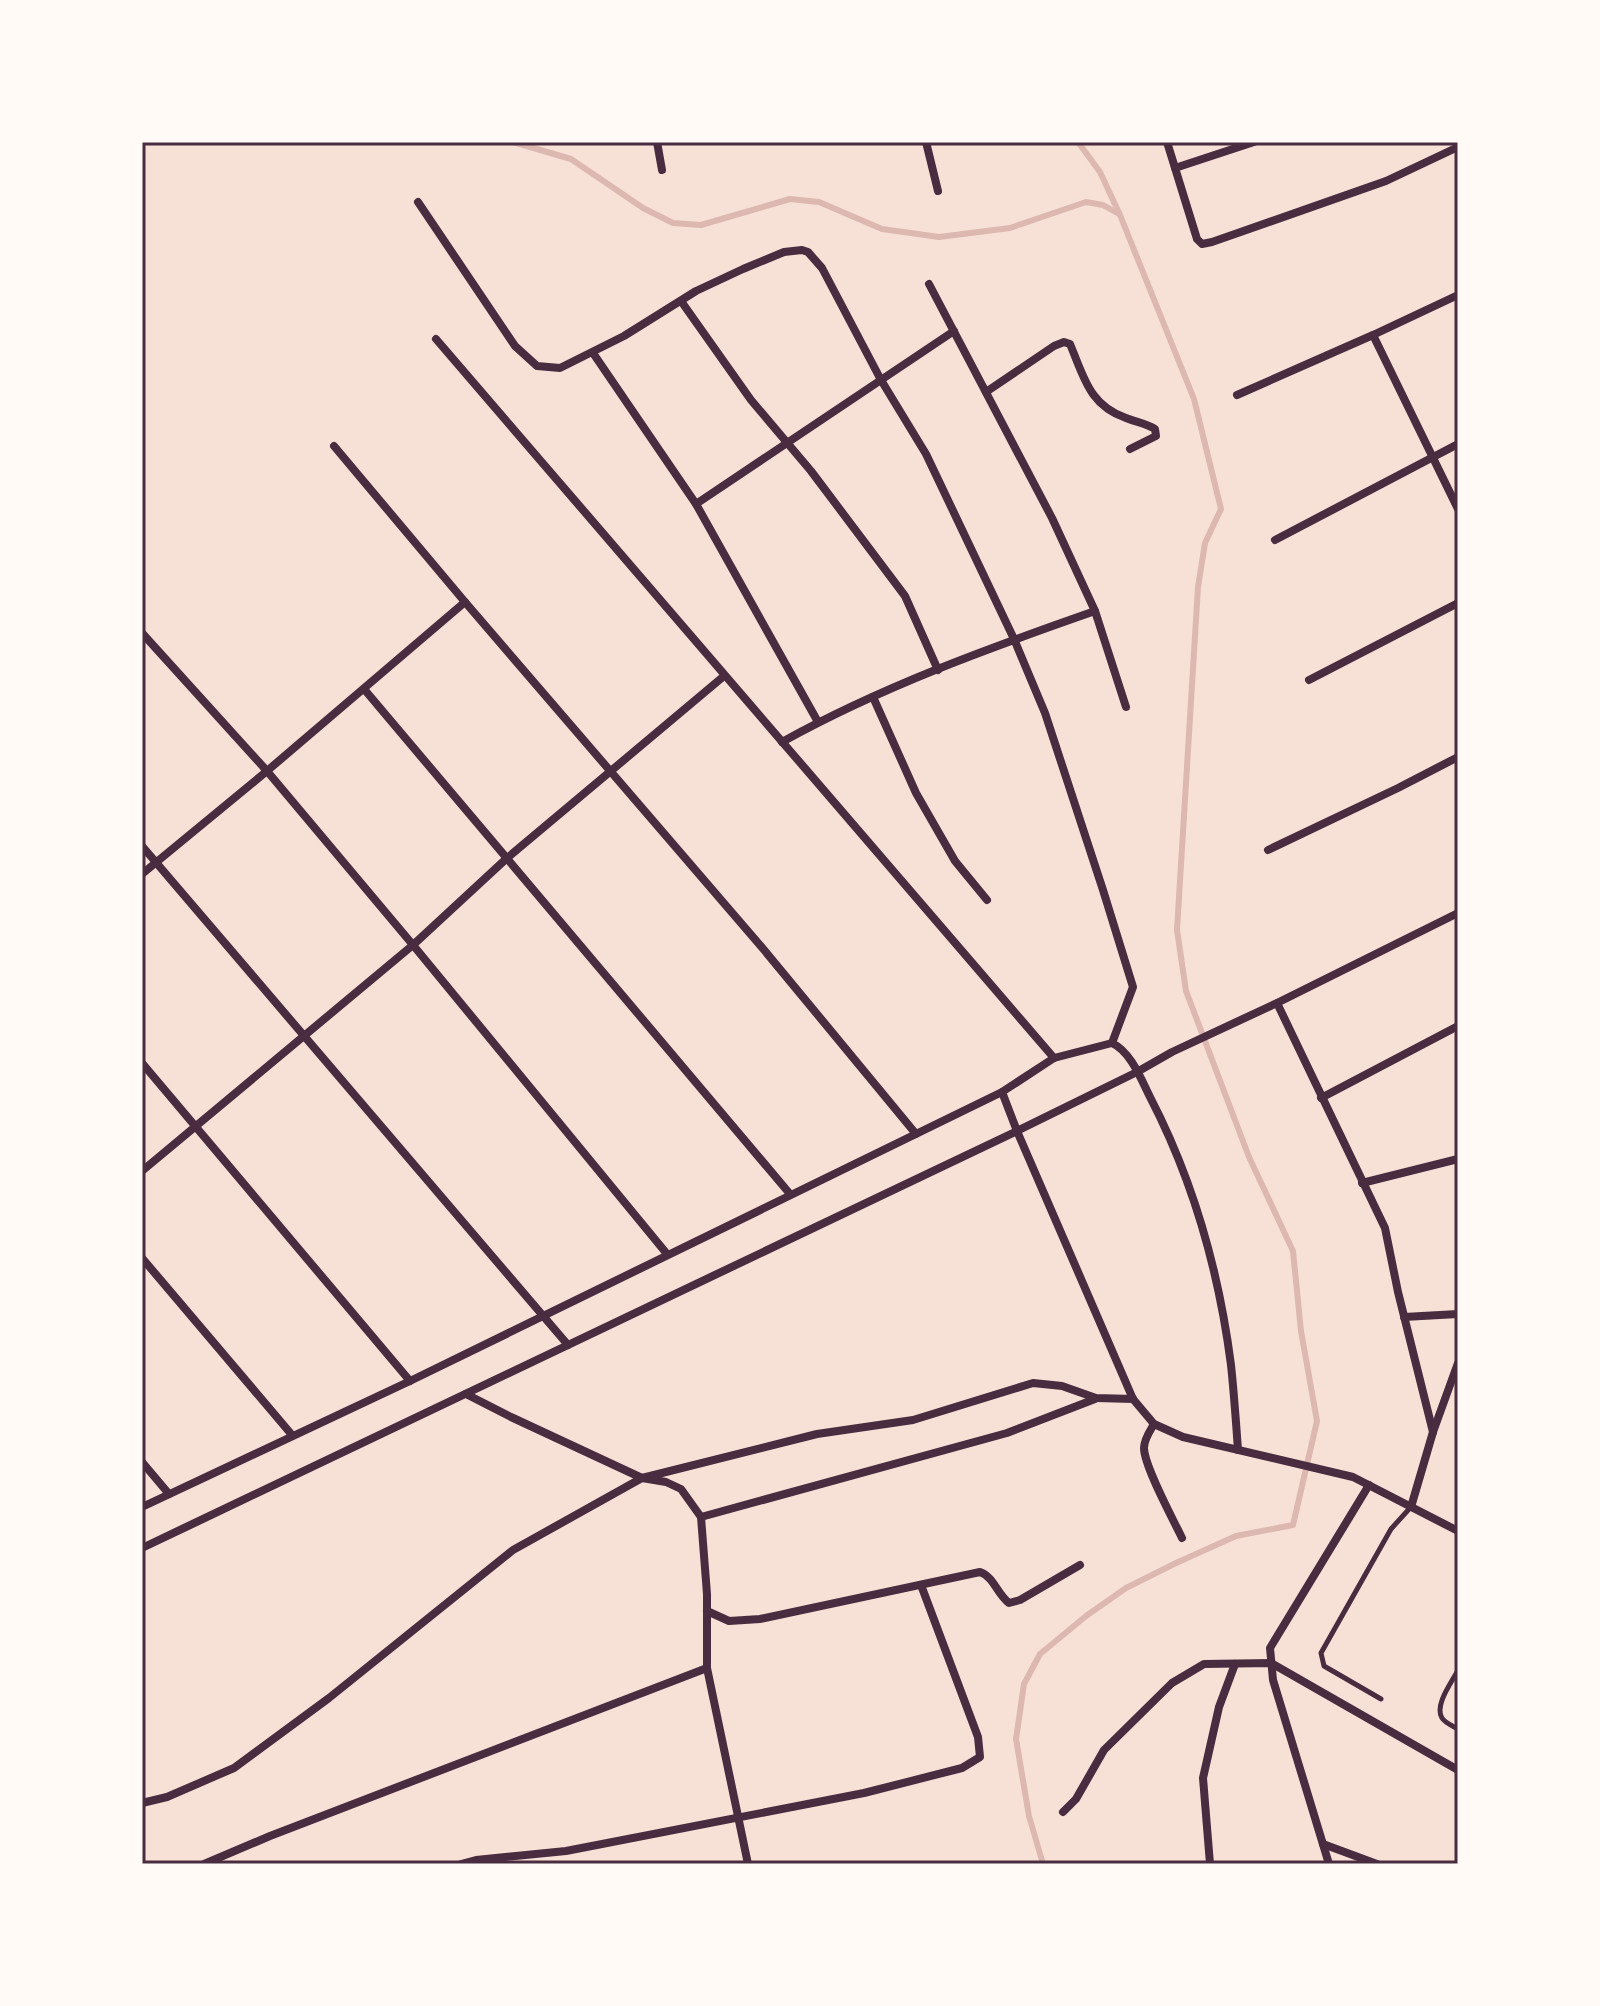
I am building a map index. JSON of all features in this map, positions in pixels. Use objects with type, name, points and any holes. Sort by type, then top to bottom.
[{"type":"street","points":[[657,142],[662,170]]},
{"type":"street","points":[[926,142],[938,191]]},
{"type":"street","points":[[1167,142],[1197,239],[1202,244],[1386,181],[1458,147]]},
{"type":"street","points":[[1175,168],[1254,142]]},
{"type":"street","points":[[418,202],[515,346],[537,366],[560,368],[593,353],[696,291],[784,252],[808,252],[822,268],[881,380],[926,454],[1014,639],[1045,713],[1133,987],[1112,1043]]},
{"type":"street","points":[[929,284],[1052,518],[1095,611],[1126,707]]},
{"type":"street","points":[[1237,395],[1458,295]]},
{"type":"street","points":[[681,301],[751,400],[811,471],[905,596],[938,670]]},
{"type":"street","points":[[696,504],[954,331]]},
{"type":"street","points":[[1373,335],[1458,509]]},
{"type":"street","points":[[436,339],[1054,1058]]},
{"type":"street","points":[[986,392],[1054,346],[1064,342],[1070,344],[1095,400],[1123,417],[1146,423],[1155,429],[1153,439],[1130,449]]},
{"type":"street","points":[[593,353],[696,504],[818,722]]},
{"type":"street","points":[[1275,540],[1458,444]]},
{"type":"street","points":[[334,446],[765,951],[916,1134]]},
{"type":"street","points":[[142,874],[465,602]]},
{"type":"street","points":[[1309,680],[1458,603]]},
{"type":"street","points":[[782,742],[903,682],[1095,611]]},
{"type":"street","points":[[142,633],[267,771],[667,1254]]},
{"type":"street","points":[[142,1171],[413,945],[506,859],[724,676]]},
{"type":"street","points":[[364,689],[790,1194]]},
{"type":"street","points":[[873,697],[916,793],[955,861],[987,900]]},
{"type":"street","points":[[1268,850],[1458,757]]},
{"type":"street","points":[[142,846],[568,1345]]},
{"type":"street","points":[[142,1548],[1017,1131],[1458,913]]},
{"type":"street","points":[[1277,1003],[1385,1228],[1433,1432]]},
{"type":"street","points":[[1321,1098],[1458,1026]]},
{"type":"street","points":[[142,1507],[410,1381],[1002,1092],[1054,1058],[1112,1043],[1120,1047],[1137,1072],[1166,1129],[1197,1209],[1216,1278],[1231,1364],[1238,1450]]},
{"type":"street","points":[[142,1063],[410,1381]]},
{"type":"street","points":[[1002,1092],[1133,1399],[1154,1424],[1183,1437],[1353,1477],[1458,1531]]},
{"type":"street","points":[[1362,1183],[1458,1159]]},
{"type":"street","points":[[142,1258],[292,1435]]},
{"type":"street","points":[[1404,1317],[1458,1314]]},
{"type":"street","points":[[1411,1507],[1458,1363]]},
{"type":"street","points":[[142,1803],[167,1797],[234,1768],[329,1698],[513,1550],[642,1478],[817,1434],[913,1420],[1033,1383],[1062,1386],[1096,1398],[1133,1399]]},
{"type":"street","points":[[466,1394],[642,1478],[666,1482],[681,1489],[701,1517],[707,1668],[748,1864]]},
{"type":"street","points":[[701,1517],[1007,1433],[1096,1398]]},
{"type":"street","points":[[1154,1424],[1144,1449],[1150,1470],[1182,1538]]},
{"type":"street","points":[[142,1462],[169,1494]]},
{"type":"street","points":[[1329,1864],[1273,1680],[1270,1648],[1369,1485]]},
{"type":"street","points":[[707,1611],[729,1621],[760,1619],[980,1572],[988,1575],[1009,1603],[1020,1600],[1080,1565]]},
{"type":"street","points":[[461,1864],[566,1851],[864,1793],[962,1768],[980,1757],[978,1737],[921,1585]]},
{"type":"street","points":[[1063,1812],[1076,1799],[1104,1750],[1172,1683],[1204,1664],[1271,1663],[1458,1770]]},
{"type":"street","points":[[1210,1864],[1203,1778],[1219,1707],[1235,1664]]},
{"type":"street","points":[[204,1864],[707,1668]]},
{"type":"street","points":[[1323,1844],[1377,1864]]},
{"type":"lane","points":[[1381,1699],[1324,1666],[1321,1653],[1391,1529],[1411,1507]]},
{"type":"lane","points":[[1458,1670],[1441,1703],[1440,1713],[1443,1720],[1458,1729]]},
{"type":"waterway","points":[[513,142],[571,159],[643,208],[673,223],[701,225],[790,199],[819,202],[882,229],[939,237],[1010,228],[1086,202],[1103,205],[1119,214]]},
{"type":"waterway","points":[[1043,1864],[1029,1816],[1016,1739],[1024,1684],[1040,1654],[1126,1588],[1236,1536],[1293,1525],[1317,1421],[1301,1331],[1293,1251],[1249,1157],[1186,991],[1177,930],[1198,587],[1205,543],[1221,509],[1194,399],[1120,215],[1100,172],[1078,142]]}]
